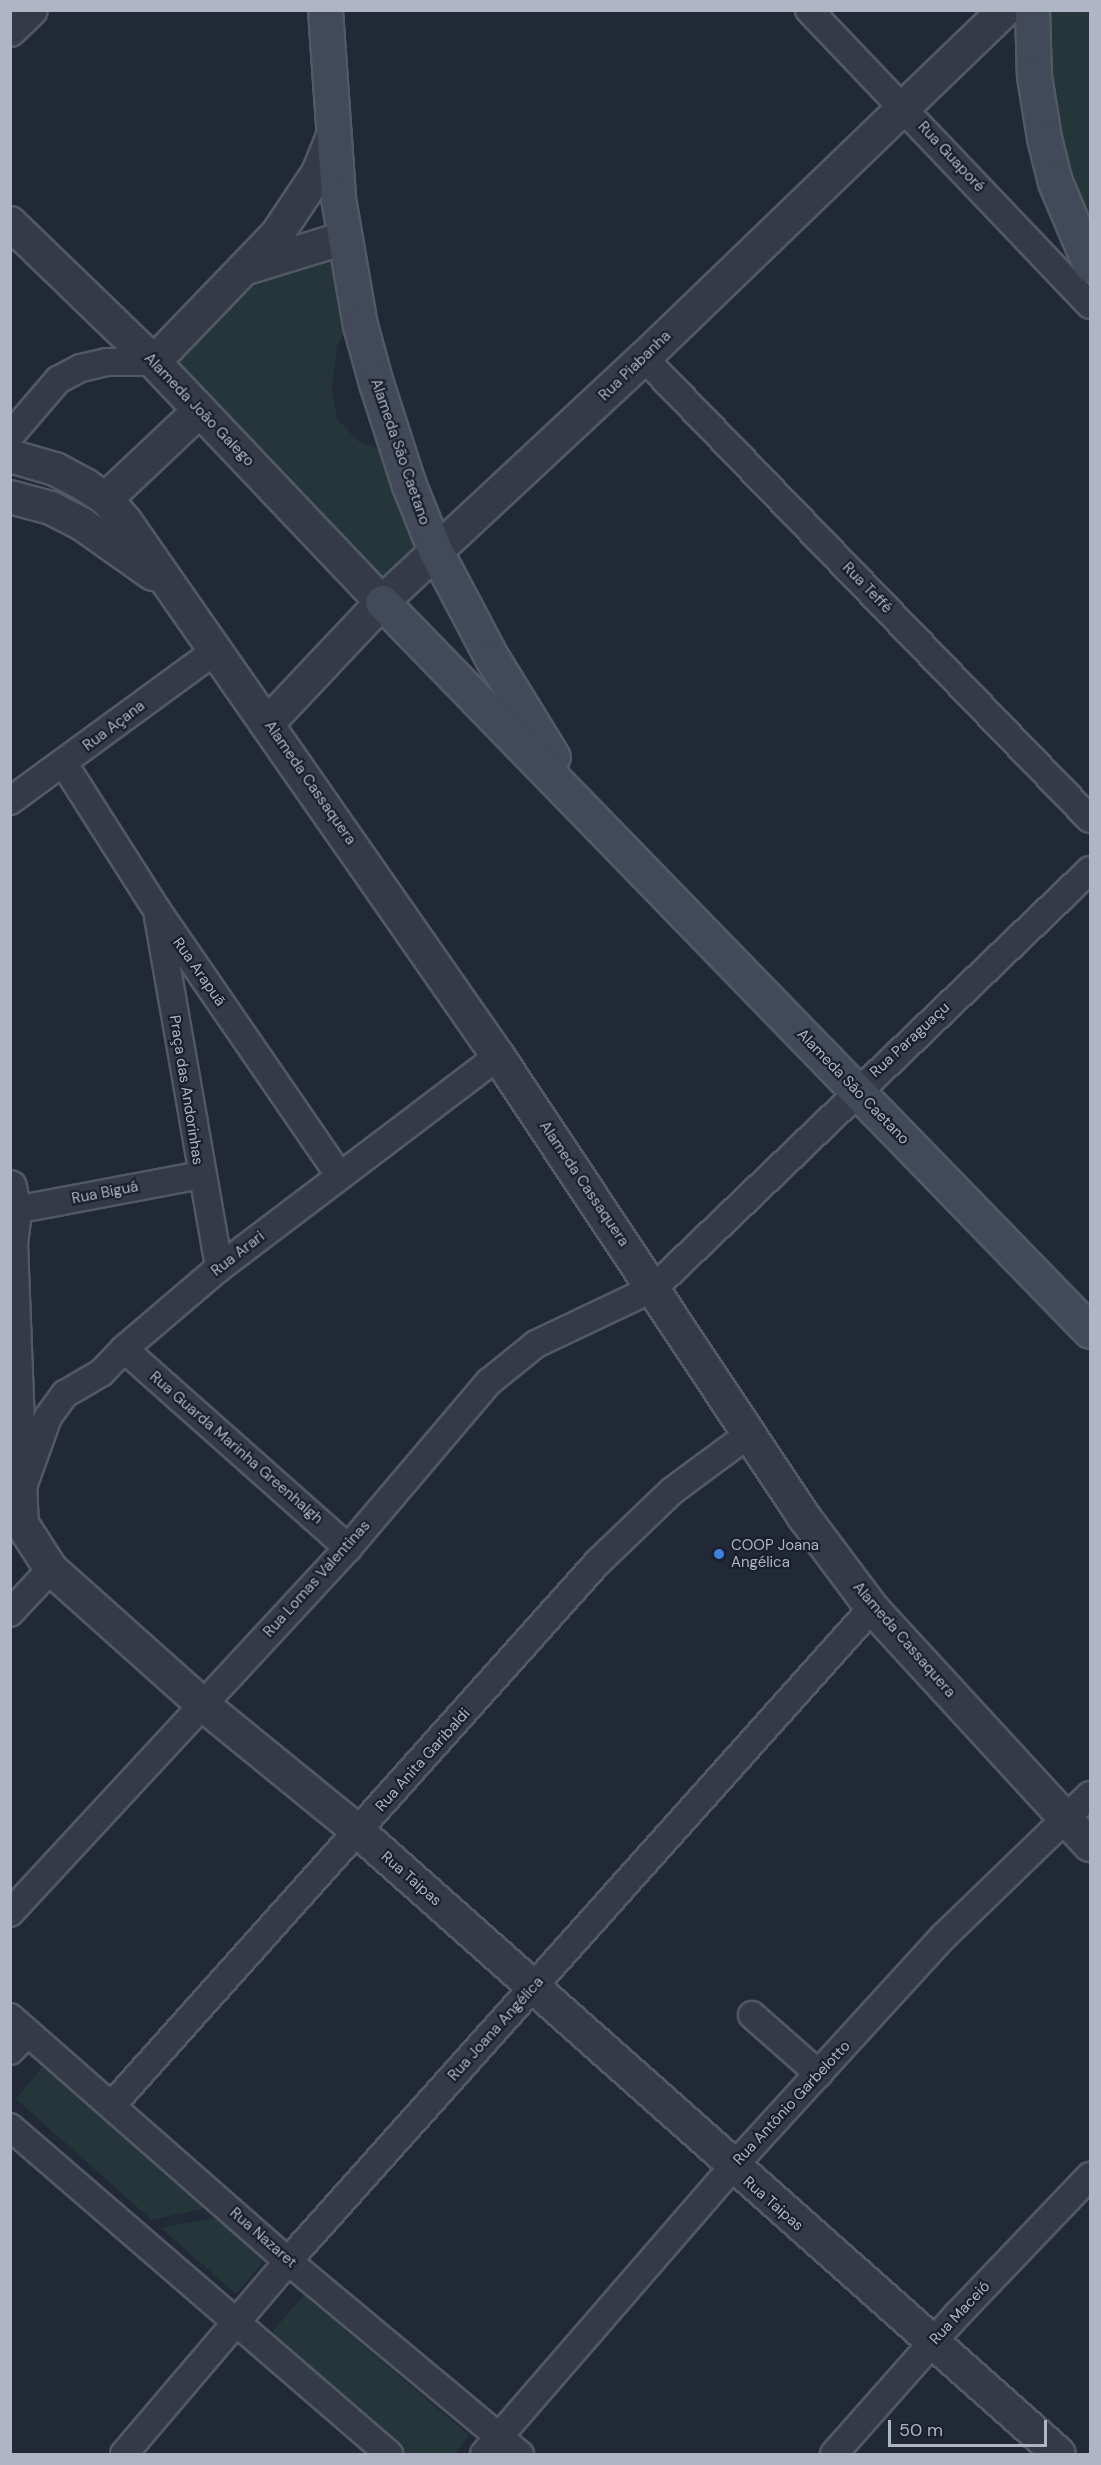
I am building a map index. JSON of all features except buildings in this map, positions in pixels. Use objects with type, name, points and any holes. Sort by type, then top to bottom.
[{"type":"main road","points":[[1032,10],[1034,76],[1044,138],[1055,182],[1090,265]]},
{"type":"main road","name":"Alameda São Caetano","points":[[320,15],[344,238],[375,383],[409,485],[436,552],[523,711],[615,843]]},
{"type":"main road","name":"Alameda São Caetano","points":[[382,602],[1090,1331]]},
{"type":"street","points":[[10,30],[31,10]]},
{"type":"street","name":"Rua Guaporé","points":[[809,10],[904,106],[1090,305]]},
{"type":"street","name":"Rua Piabanha","points":[[268,723],[382,602],[644,358],[1005,10]]},
{"type":"street","points":[[10,436],[51,386],[81,368],[106,362],[154,362],[249,267],[301,203],[333,136]]},
{"type":"street","name":"Alameda João Galego","points":[[10,223],[154,362],[382,602]]},
{"type":"street","points":[[249,267],[344,238]]},
{"type":"street","name":"Rua Teffé","points":[[644,358],[1090,819]]},
{"type":"street","points":[[10,456],[55,469],[106,499],[199,411]]},
{"type":"street","points":[[10,497],[51,508],[81,524],[171,587]]},
{"type":"street","name":"Alameda Cassaquera","points":[[106,499],[268,723],[498,1056],[749,1434],[872,1608],[1090,1845]]},
{"type":"street","name":"Rua Açana","points":[[10,801],[64,764],[216,650]]},
{"type":"street","name":"Rua Arapuã","points":[[64,764],[157,910],[340,1176]]},
{"type":"street","name":"Rua Paraguaçu","points":[[654,1288],[1090,870]]},
{"type":"street","name":"Praça das Andorinhas","points":[[157,910],[200,1174],[219,1268]]},
{"type":"street","name":"Rua Arari","points":[[23,1487],[48,1417],[65,1394],[101,1373],[124,1349],[219,1268],[498,1056]]},
{"type":"street","name":"Rua Biguá","points":[[12,1203],[200,1174]]},
{"type":"street","name":"Rua Taipas","points":[[12,1203],[11,1242],[23,1487],[22,1524],[51,1569],[202,1704],[358,1832],[534,1987],[732,2168],[1059,2454]]},
{"type":"street","name":"Rua Lomas Valentinas","points":[[10,1913],[348,1548],[489,1382],[513,1359],[536,1344],[654,1288]]},
{"type":"street","name":"Rua Guarda Marinha Greenhalgh","points":[[124,1349],[348,1548]]},
{"type":"street","name":"Rua Anita Garibaldi","points":[[113,2104],[633,1526],[672,1491],[749,1434]]},
{"type":"street","points":[[10,1613],[51,1569]]},
{"type":"street","name":"Rua Joana Angélica","points":[[124,2454],[238,2323],[288,2261],[872,1608]]},
{"type":"street","name":"Rua Antônio Garbelotto","points":[[492,2446],[732,2168],[944,1936],[1090,1795]]},
{"type":"street","points":[[752,2015],[819,2074]]},
{"type":"street","name":"Rua Nazaret","points":[[16,2034],[113,2104],[492,2446],[520,2454]]},
{"type":"street","points":[[10,2127],[389,2454]]},
{"type":"street","name":"Rua Maceió","points":[[834,2454],[932,2343],[1090,2176]]},
{"type":"shaded area","points":[[1042,11],[1090,11],[1090,244],[1057,166]]},
{"type":"shaded area","points":[[339,246],[354,317],[337,346],[332,388],[337,419],[358,441],[393,455],[428,552],[383,593],[166,359],[249,274]]},
{"type":"shaded area","points":[[52,2055],[222,2204],[152,2220],[16,2099]]},
{"type":"shaded area","points":[[232,2214],[274,2249],[236,2294],[161,2228]]},
{"type":"shaded area","points":[[304,2295],[469,2435],[455,2454],[403,2454],[273,2342],[271,2333]]},
{"type":"place","name":"COOP Joana Angélica","points":[[719,1554]]}]
